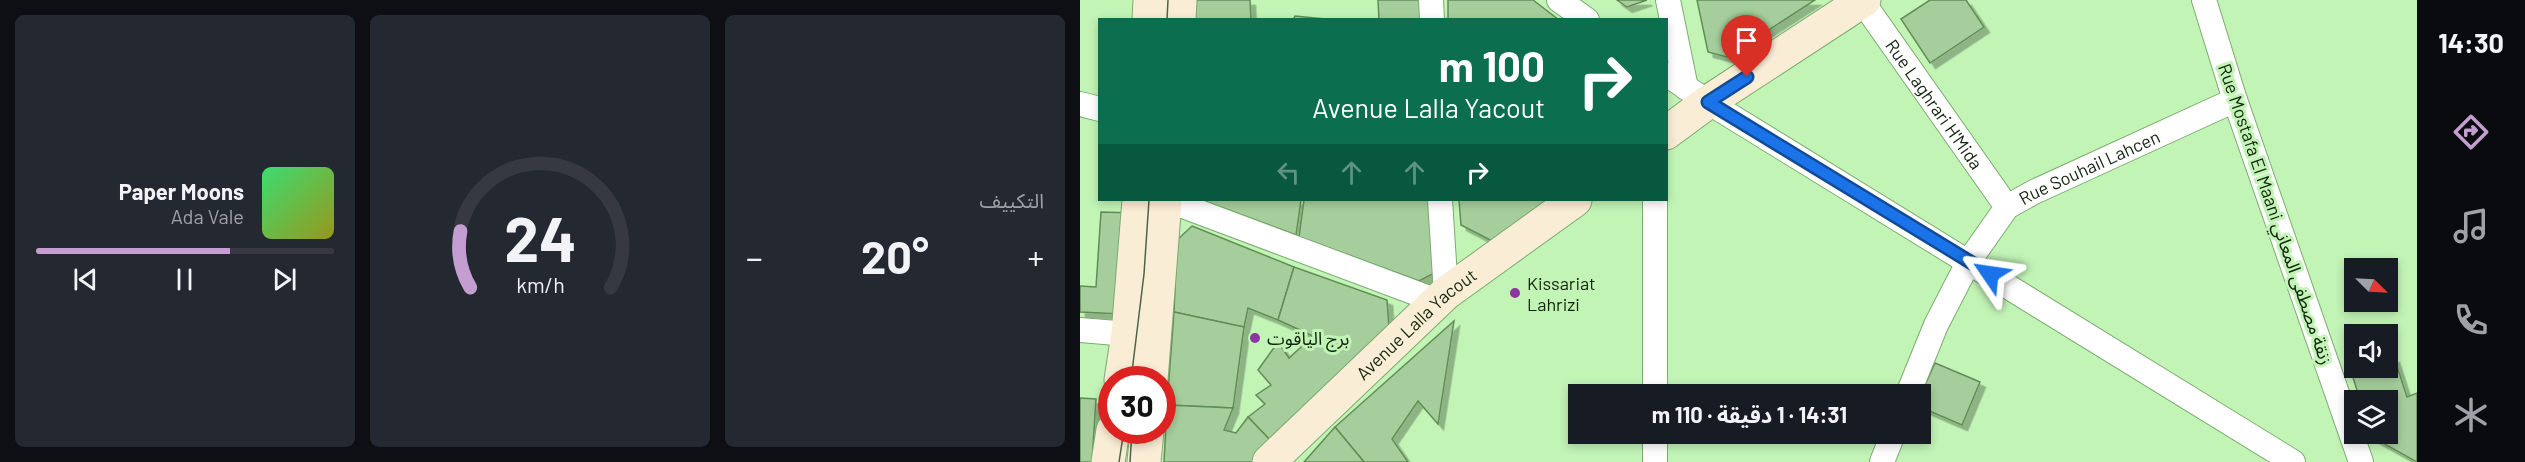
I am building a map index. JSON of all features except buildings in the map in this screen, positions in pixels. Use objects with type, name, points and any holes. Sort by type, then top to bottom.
[{"type":"main road","points":[[1149,18],[1150,0]]},
{"type":"main road","points":[[1179,18],[1180,0]]},
{"type":"main road","points":[[1668,131],[1697,95],[1863,1]]},
{"type":"main road","points":[[1123,366],[1139,201]]},
{"type":"main road","points":[[1152,366],[1166,201]]},
{"type":"main road","name":"Avenue Lalla Yacout","points":[[1269,462],[1441,297],[1574,201]]},
{"type":"main road","points":[[1108,462],[1111,444]]},
{"type":"main road","points":[[1144,462],[1146,444]]},
{"type":"street","points":[[1431,0],[1432,18]]},
{"type":"street","points":[[1559,0],[1584,18]]},
{"type":"street","points":[[1668,0],[1697,95]]},
{"type":"street","name":"Rue Mostafa El Maani زنقة مصطفى المعاني","points":[[2204,0],[2235,100],[2361,462]]},
{"type":"street","name":"Rue Laghrari H'Mida","points":[[1863,1],[2007,207]]},
{"type":"street","points":[[1668,75],[2293,462]]},
{"type":"street","name":"Rue Souhail Lahcen","points":[[1912,384],[1936,325],[1969,261],[2007,207],[2044,187],[2235,100]]},
{"type":"street","points":[[1080,104],[1098,108]]},
{"type":"street","points":[[1169,201],[1441,297],[1440,201]]},
{"type":"street","points":[[1655,201],[1655,384]]},
{"type":"street","points":[[1080,330],[1128,334]]},
{"type":"street","points":[[1655,444],[1655,462]]},
{"type":"street","points":[[1882,462],[1889,444]]},
{"type":"tram line","points":[[1167,18],[1168,0]]},
{"type":"tram line","points":[[1133,366],[1144,274],[1149,201]]},
{"type":"tram line","points":[[1119,462],[1122,444]]},
{"type":"tram line","points":[[1130,462],[1131,444]]},
{"type":"place","name":"Kissariat Lahrizi","points":[[1515,293]]},
{"type":"place","name":"برج الياقوت","points":[[1255,338]]},
{"type":"route","points":[[1747,77],[1708,102],[1990,274]]}]
